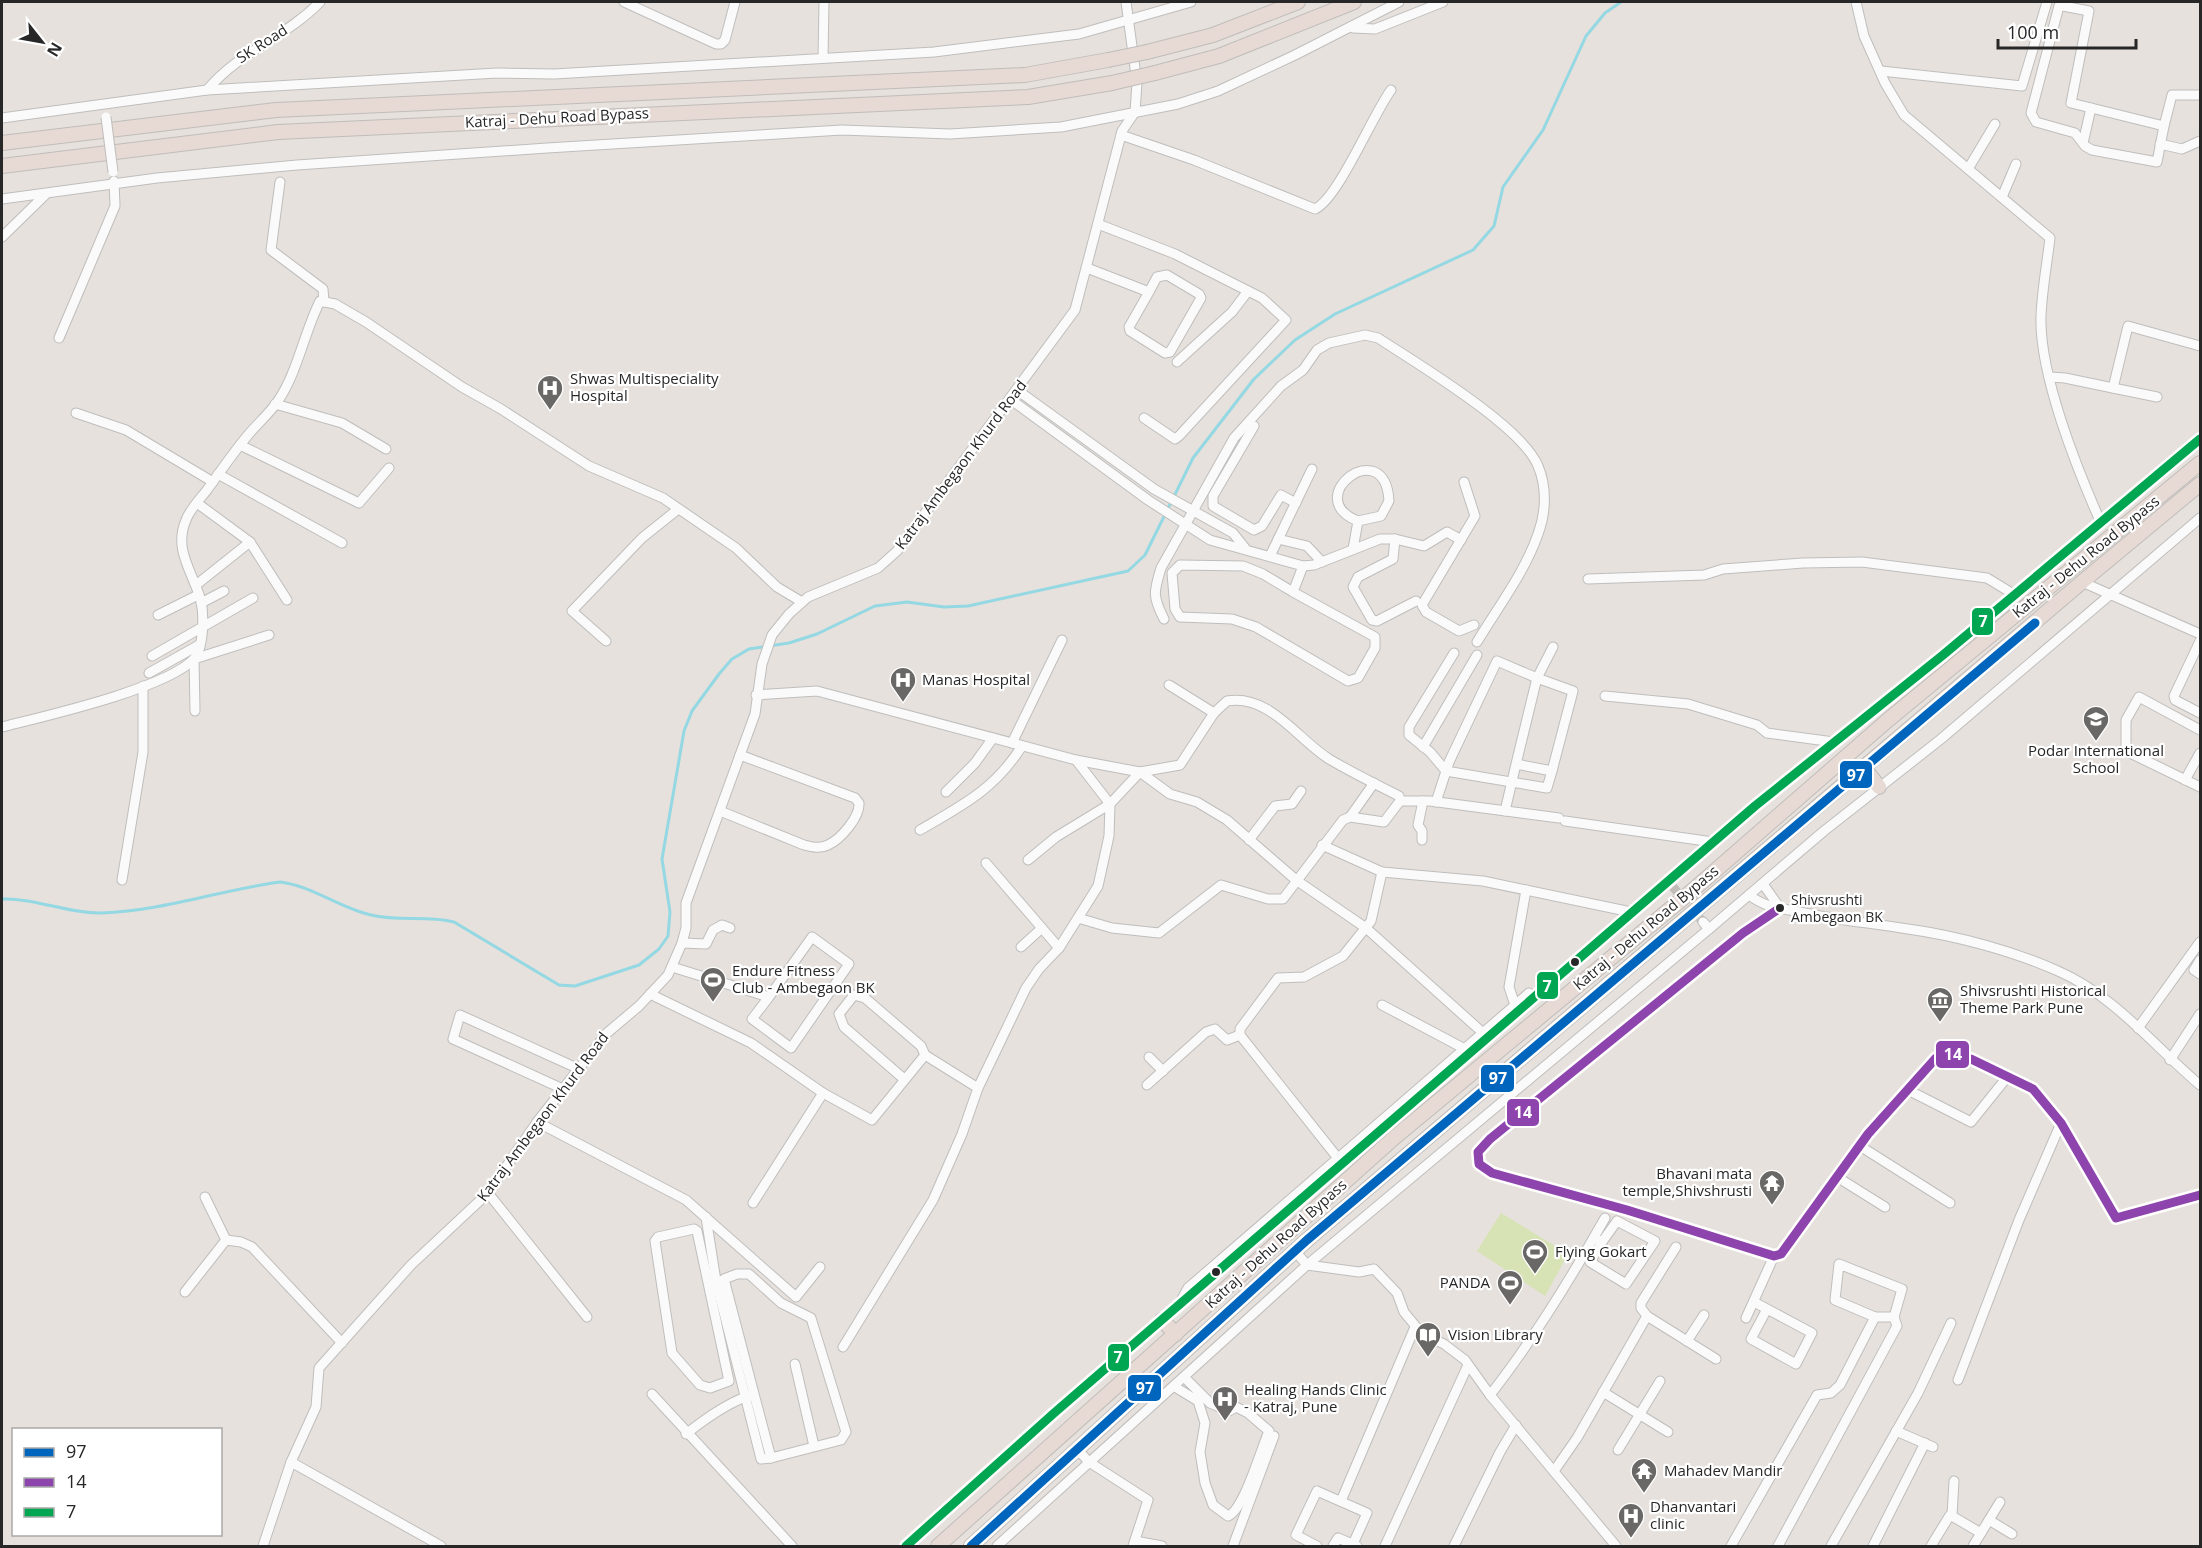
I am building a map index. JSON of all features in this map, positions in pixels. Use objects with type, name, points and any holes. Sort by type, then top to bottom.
[{"type":"highway","name":"Katraj - Dehu Road Bypass","points":[[2,143],[276,110],[1026,75],[1147,52],[1213,35],[1299,2]]},
{"type":"highway","name":"Katraj - Dehu Road Bypass","points":[[2,166],[278,132],[1028,97],[1112,83],[1219,56],[1354,2]]},
{"type":"highway","name":"Katraj - Dehu Road Bypass","points":[[938,1546],[1395,1137],[1693,890],[1888,720],[2200,463]]},
{"type":"highway","name":"Katraj - Dehu Road Bypass","points":[[971,1546],[1295,1251],[1668,932],[1865,769],[2082,582],[2200,484]]},
{"type":"highway","points":[[1865,769],[1879,787]]},
{"type":"highway","points":[[1162,1320],[1176,1334]]},
{"type":"street","name":"SK Road","points":[[207,90],[236,60],[282,32],[320,2]]},
{"type":"street","points":[[624,2],[716,44],[722,44],[725,40],[735,2]]},
{"type":"street","points":[[823,58],[824,2]]},
{"type":"street","points":[[1126,2],[1137,83],[1135,112]]},
{"type":"street","points":[[2,118],[207,90],[259,89],[321,82],[368,82],[497,73],[554,74],[934,52],[1079,34],[1191,2]]},
{"type":"street","points":[[2,199],[115,184],[297,165],[589,145],[842,130],[950,134],[1061,127],[1109,120],[1135,112],[1178,104],[1218,91],[1399,2]]},
{"type":"street","points":[[1350,28],[1375,29],[1443,2]]},
{"type":"street","points":[[1856,2],[1864,36],[1904,115],[2050,238],[2041,318],[2050,377],[2081,478],[2101,523]]},
{"type":"street","points":[[1881,71],[2022,86],[2047,2]]},
{"type":"street","points":[[2164,126],[2071,104],[2089,11],[2063,4],[2059,6],[2031,113],[2036,123],[2075,133],[2092,150],[2157,162],[2172,95],[2200,95]]},
{"type":"street","points":[[1121,135],[1194,160],[1314,209],[1321,206],[1334,188],[1391,90]]},
{"type":"street","points":[[60,338],[115,206],[115,184],[104,104]]},
{"type":"street","points":[[2083,143],[2091,108]]},
{"type":"street","name":"Katraj Ambegaon Khurd Road","points":[[263,1546],[291,1462],[316,1407],[319,1368],[411,1265],[488,1193],[537,1122],[607,1033],[668,975],[686,928],[686,903],[755,714],[762,664],[772,635],[802,602],[823,590],[878,568],[897,551],[1075,310],[1121,135],[1135,112]]},
{"type":"street","points":[[1968,169],[1995,124]]},
{"type":"street","points":[[2160,144],[2182,149],[2200,141]]},
{"type":"street","points":[[2002,197],[2016,164]]},
{"type":"street","points":[[280,182],[271,250],[323,289],[324,302]]},
{"type":"street","points":[[2,237],[45,195]]},
{"type":"street","points":[[1098,224],[1175,254],[1248,291],[1275,308],[1286,320],[1175,439],[1144,418]]},
{"type":"street","points":[[1087,268],[1149,292]]},
{"type":"street","points":[[1161,274],[1199,294],[1201,298],[1170,352],[1165,353],[1130,331],[1129,327],[1149,292],[1161,274]]},
{"type":"street","points":[[1177,362],[1232,312],[1248,291]]},
{"type":"street","points":[[195,711],[194,659],[201,628],[199,594],[179,543],[187,517],[240,445],[275,404],[298,361],[310,321],[320,301],[335,304],[366,322],[462,387],[501,409],[589,466],[663,498],[677,510],[736,549],[777,587],[802,602]]},
{"type":"street","points":[[2113,388],[2128,327],[2200,346]]},
{"type":"street","points":[[1164,619],[1154,600],[1154,590],[1161,568],[1188,509],[1242,428],[1281,386],[1303,370],[1317,350],[1329,343],[1357,335],[1378,338],[1508,428],[1538,466],[1545,503],[1539,534],[1477,642]]},
{"type":"street","points":[[2050,377],[2157,397]]},
{"type":"street","points":[[1017,390],[1154,489],[1233,533],[1245,548]]},
{"type":"street","points":[[1010,399],[1148,500],[1181,522],[1225,546],[1245,548],[1303,566],[1322,562],[1372,541],[1395,539],[1424,546],[1447,532],[1461,540]]},
{"type":"street","points":[[275,404],[342,423],[387,449]]},
{"type":"street","points":[[76,413],[126,430],[342,543]]},
{"type":"street","points":[[1254,426],[1214,496],[1213,506],[1254,530],[1262,526],[1281,495],[1296,502]]},
{"type":"street","points":[[906,1546],[1631,912],[1671,884],[1713,842],[1943,656],[2200,439]]},
{"type":"street","points":[[240,445],[359,503],[389,468]]},
{"type":"street","points":[[1270,556],[1312,469]]},
{"type":"street","points":[[1359,471],[1368,471],[1380,476],[1386,483],[1389,501],[1381,516],[1358,521],[1350,518],[1343,511],[1339,491],[1348,476],[1359,471]]},
{"type":"street","points":[[1464,482],[1475,516],[1422,609],[1460,631],[1474,625]]},
{"type":"street","points":[[197,503],[250,542],[287,600]]},
{"type":"street","points":[[606,641],[572,611],[642,538],[677,510]]},
{"type":"street","points":[[997,1546],[1307,1265],[1706,926],[1763,884],[1879,787],[1941,739],[2200,518]]},
{"type":"street","points":[[1353,549],[1358,521]]},
{"type":"street","points":[[1278,539],[1307,546],[1322,562]]},
{"type":"street","points":[[1395,539],[1393,559],[1358,577],[1353,586],[1372,620],[1377,621],[1416,601]]},
{"type":"street","points":[[158,615],[199,594],[250,542]]},
{"type":"street","points":[[1588,579],[1704,575],[1723,569],[1803,562],[1862,562],[1987,578],[2015,595]]},
{"type":"street","points":[[1180,565],[1243,566],[1263,574],[1293,592],[1375,637],[1375,648],[1358,678],[1348,681],[1256,627],[1232,619],[1180,617],[1175,609],[1172,573],[1180,565]]},
{"type":"street","points":[[1293,592],[1303,566]]},
{"type":"street","points":[[2082,582],[2200,634]]},
{"type":"street","points":[[199,594],[224,591]]},
{"type":"street","points":[[152,656],[253,598]]},
{"type":"street","points":[[2,727],[55,714],[143,686],[159,680],[194,659],[269,635]]},
{"type":"street","points":[[1012,743],[1062,640]]},
{"type":"street","points":[[2200,641],[2198,653],[2174,696],[2175,700],[2200,713]]},
{"type":"street","points":[[149,673],[199,645]]},
{"type":"street","points":[[1505,811],[1538,678],[1553,647]]},
{"type":"street","points":[[1436,802],[1446,771],[1497,661],[1573,691],[1546,788],[1446,771],[1409,735],[1409,727],[1454,653]]},
{"type":"street","points":[[1423,747],[1477,655]]},
{"type":"street","points":[[1169,685],[1214,713]]},
{"type":"street","points":[[122,880],[143,752],[143,686]]},
{"type":"street","points":[[756,695],[817,691],[1076,760],[1140,772],[1180,765],[1214,713],[1227,701],[1243,701],[1258,706],[1295,728],[1322,754],[1399,796]]},
{"type":"street","points":[[1605,696],[1688,704],[1757,725],[1767,733],[1834,742]]},
{"type":"street","points":[[2199,786],[2126,752],[2126,720],[2139,697],[2200,730]]},
{"type":"street","points":[[946,792],[975,763],[993,738]]},
{"type":"street","points":[[920,831],[975,798],[993,784],[1008,768],[1022,746]]},
{"type":"street","points":[[2186,780],[2200,753]]},
{"type":"street","points":[[720,811],[804,845],[818,848],[829,845],[854,820],[860,810],[860,803],[855,798],[740,755]]},
{"type":"street","points":[[843,1347],[933,1200],[962,1134],[978,1088],[1026,988],[1039,969],[1059,948],[1098,886],[1109,836],[1110,804],[1076,760]]},
{"type":"street","points":[[1516,764],[1552,771]]},
{"type":"street","points":[[1028,860],[1056,837],[1110,804],[1140,772]]},
{"type":"street","points":[[1140,772],[1170,794],[1197,802],[1227,820],[1296,880],[1366,928],[1482,1032]]},
{"type":"street","points":[[1350,817],[1374,783]]},
{"type":"street","points":[[1249,840],[1275,806],[1292,804],[1301,791]]},
{"type":"street","points":[[1078,918],[1112,928],[1159,933],[1221,885],[1268,898],[1283,899],[1343,820],[1350,817],[1384,822],[1400,801],[1436,802],[1505,811],[1713,842]]},
{"type":"street","points":[[1422,840],[1422,831],[1418,825],[1423,801]]},
{"type":"street","points":[[1322,845],[1382,872],[1432,875],[1526,890],[1631,912]]},
{"type":"street","points":[[986,863],[1059,948]]},
{"type":"street","points":[[1337,1157],[1240,1035],[1240,1029],[1278,978],[1304,977],[1343,956],[1373,916],[1382,872]]},
{"type":"street","points":[[1763,884],[1780,908]]},
{"type":"street","points":[[1515,1005],[1509,987],[1526,890]]},
{"type":"street","points":[[1749,895],[1769,908],[1780,908],[1858,924],[1909,929],[2028,961],[2083,984],[2138,1028],[2170,1060],[2200,1085]]},
{"type":"street","points":[[1780,908],[1735,939],[1490,1139],[1478,1152],[1479,1164],[1492,1173],[1627,1210],[1774,1256],[1781,1254],[1860,1146],[1936,1058],[1947,1053],[1971,1059],[2033,1089],[2061,1124],[2116,1218],[2200,1195]]},
{"type":"street","points":[[682,943],[706,944],[713,930],[722,925],[730,928]]},
{"type":"street","points":[[1021,947],[1042,928]]},
{"type":"street","points":[[812,937],[849,964],[791,1048],[752,1019],[769,997],[812,937]]},
{"type":"street","points":[[2138,1028],[2200,942]]},
{"type":"street","points":[[2200,960],[2194,970],[2200,974]]},
{"type":"street","points":[[672,967],[769,997]]},
{"type":"street","points":[[1179,1305],[1188,1288],[1337,1157],[1545,980],[1554,980]]},
{"type":"street","points":[[650,994],[751,1042],[823,1093],[872,1120],[925,1054]]},
{"type":"street","points":[[904,1078],[844,1026],[839,1014],[854,995],[865,998],[921,1046],[925,1054],[978,1088]]},
{"type":"street","points":[[1382,1005],[1463,1048]]},
{"type":"street","points":[[2170,1060],[2200,1014]]},
{"type":"street","points":[[563,1089],[453,1038],[459,1015],[579,1069]]},
{"type":"street","points":[[1147,1085],[1210,1030],[1215,1029],[1227,1040],[1240,1035]]},
{"type":"street","points":[[1149,1057],[1163,1071]]},
{"type":"street","points":[[1908,1090],[1971,1122],[2008,1076]]},
{"type":"street","points":[[753,1203],[823,1093]]},
{"type":"street","points":[[537,1122],[686,1200],[796,1297],[820,1267]]},
{"type":"street","points":[[1958,1380],[2011,1240],[2061,1124]]},
{"type":"street","points":[[1860,1146],[1950,1203]]},
{"type":"street","points":[[1837,1177],[1885,1207]]},
{"type":"street","points":[[488,1193],[587,1317]]},
{"type":"street","points":[[205,1197],[226,1240]]},
{"type":"street","points":[[706,1217],[717,1281],[729,1381],[710,1388],[700,1384],[672,1353],[655,1241],[657,1238],[697,1230],[717,1281],[754,1394],[771,1458]]},
{"type":"street","points":[[1490,1395],[1523,1353],[1598,1240],[1617,1221],[1655,1241],[1626,1284],[1590,1262],[1598,1240],[1605,1218]]},
{"type":"street","points":[[226,1240],[241,1242],[252,1247],[342,1343]]},
{"type":"street","points":[[185,1292],[226,1240]]},
{"type":"street","points":[[1676,1247],[1641,1303],[1641,1308],[1647,1316],[1716,1359]]},
{"type":"street","points":[[1295,1251],[1307,1265],[1359,1272],[1374,1269],[1397,1293],[1404,1312],[1415,1327],[1422,1334],[1449,1347],[1468,1365],[1490,1395],[1616,1546]]},
{"type":"street","points":[[1746,1318],[1774,1256]]},
{"type":"street","points":[[1778,1546],[1897,1326],[1894,1317],[1902,1289],[1839,1264],[1835,1300],[1875,1317],[1894,1317]]},
{"type":"street","points":[[737,1274],[749,1274],[781,1303],[811,1318],[846,1432],[841,1440],[761,1459],[717,1281],[737,1274]]},
{"type":"street","points":[[1754,1302],[1812,1333],[1796,1364],[1751,1339],[1767,1309]]},
{"type":"street","points":[[1687,1341],[1704,1315]]},
{"type":"street","points":[[1554,1471],[1647,1316]]},
{"type":"street","points":[[1731,1546],[1817,1395],[1831,1393],[1839,1385],[1875,1317]]},
{"type":"street","points":[[1831,1546],[1918,1393],[1951,1323]]},
{"type":"street","points":[[1341,1502],[1415,1327]]},
{"type":"street","points":[[795,1364],[814,1446]]},
{"type":"street","points":[[1385,1546],[1468,1365]]},
{"type":"street","points":[[1175,1387],[1198,1401],[1205,1423],[1200,1452],[1205,1484],[1214,1505],[1228,1516],[1233,1514],[1244,1498],[1269,1431],[1248,1413],[1236,1407],[1229,1411],[1217,1407],[1185,1378]]},
{"type":"street","points":[[1618,1450],[1660,1381]]},
{"type":"street","points":[[1603,1392],[1668,1432]]},
{"type":"street","points":[[652,1394],[686,1434],[741,1489],[792,1546]]},
{"type":"street","points":[[686,1434],[702,1421],[744,1397],[754,1394]]},
{"type":"street","points":[[1454,1546],[1500,1452],[1516,1425]]},
{"type":"street","points":[[1873,1546],[1929,1445],[1896,1431]]},
{"type":"street","points":[[1233,1546],[1275,1436]]},
{"type":"street","points":[[1078,1450],[1089,1462],[1148,1500],[1134,1544],[1162,1546]]},
{"type":"street","points":[[291,1462],[441,1546]]},
{"type":"street","points":[[1931,1546],[1949,1516],[1952,1515],[1954,1481]]},
{"type":"street","points":[[1317,1546],[1296,1535],[1316,1491],[1368,1514],[1356,1545],[1338,1538],[1333,1546]]},
{"type":"street","points":[[1972,1546],[2000,1502]]},
{"type":"street","points":[[1952,1515],[1981,1533]]},
{"type":"street","points":[[1989,1520],[2012,1534]]},
{"type":"green space","name":"Flying Gokart","points":[[1501,1213],[1568,1254],[1545,1296],[1477,1251]]},
{"type":"waterway","points":[[2,899],[15,899],[77,911],[102,913],[147,908],[280,882],[304,888],[371,915],[454,922],[559,985],[575,986],[639,965],[659,949],[668,936],[670,912],[662,859],[684,731],[692,711],[732,659],[749,649],[789,643],[817,634],[875,606],[907,602],[944,607],[968,606],[1128,571],[1145,555],[1193,458],[1254,379],[1295,340],[1335,314],[1473,250],[1494,226],[1503,187],[1543,130],[1586,36],[1605,13],[1621,2]]},
{"type":"tunnel","points":[[1673,887],[1703,922]]},
{"type":"transit line","name":"7","points":[[906,1546],[1053,1414],[1755,806],[1943,655],[2200,439]]},
{"type":"transit line","name":"97","points":[[971,1546],[1307,1240],[2035,623]]},
{"type":"transit line","name":"14","points":[[1780,908],[1743,933],[1490,1139],[1478,1152],[1479,1164],[1492,1173],[1627,1210],[1774,1256],[1781,1254],[1868,1134],[1936,1058],[1947,1053],[1971,1059],[2033,1089],[2061,1123],[2116,1218],[2200,1195]]},
{"type":"place","name":"Shwas Multispeciality Hospital","points":[[550,411]]},
{"type":"place","name":"Manas Hospital","points":[[903,703]]},
{"type":"place","name":"Podar International School","points":[[2096,742]]},
{"type":"place","name":"Shivsrushti Ambegaon BK","points":[[1780,908]]},
{"type":"place","name":"Endure Fitness Club - Ambegaon BK","points":[[713,1003]]},
{"type":"place","name":"Shivsrushti Historical Theme Park Pune","points":[[1940,1023]]},
{"type":"place","name":"Bhavani mata temple,Shivshrusti","points":[[1772,1206]]},
{"type":"place","name":"Flying Gokart","points":[[1535,1275]]},
{"type":"place","name":"PANDA","points":[[1510,1306]]},
{"type":"place","name":"Vision Library","points":[[1428,1358]]},
{"type":"place","name":"Healing Hands Clinic - Katraj, Pune","points":[[1225,1422]]},
{"type":"place","name":"Mahadev Mandir","points":[[1644,1494]]},
{"type":"place","name":"Dhanvantari clinic","points":[[1631,1539]]}]
